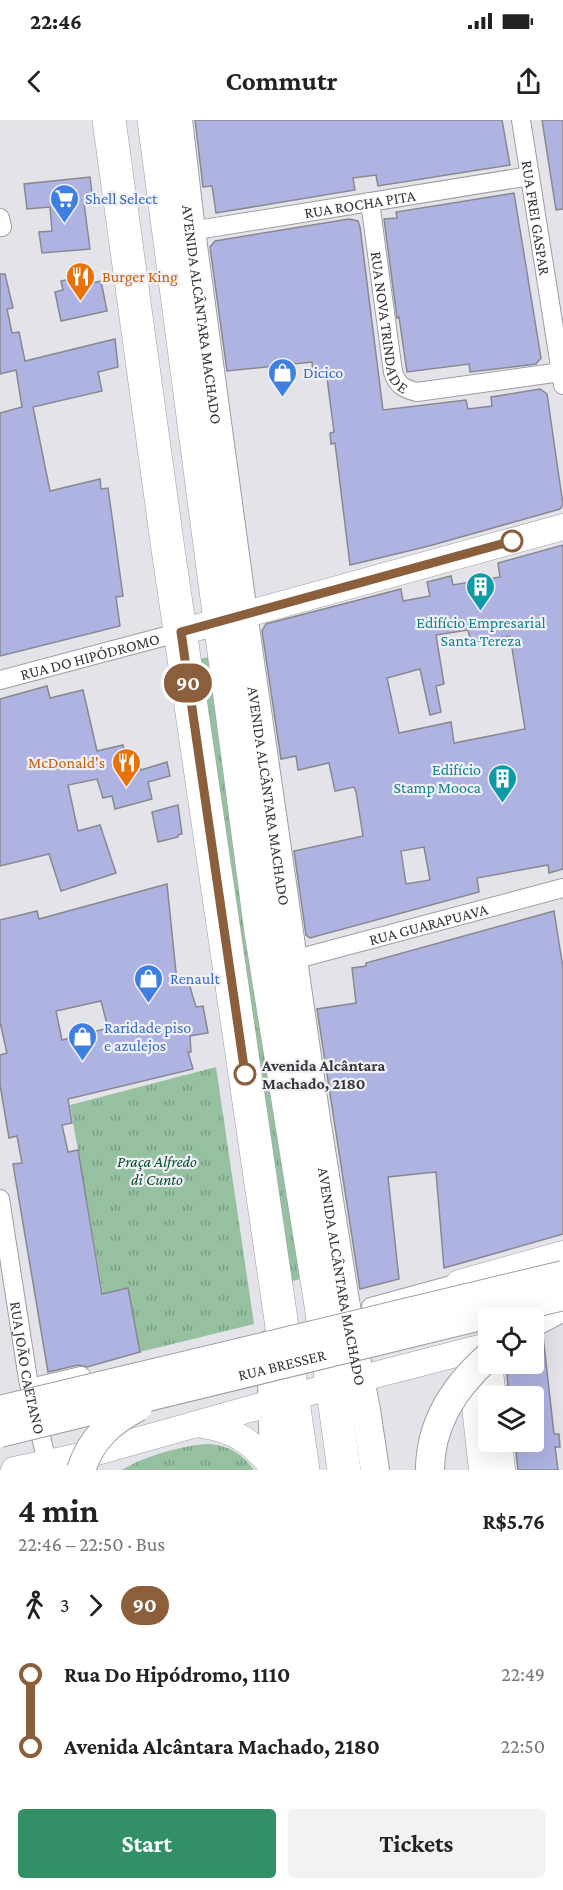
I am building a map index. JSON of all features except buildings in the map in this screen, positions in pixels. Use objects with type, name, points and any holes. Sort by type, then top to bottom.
[{"type":"highway","points":[[109,120],[277,1286],[282,1401],[303,1470]]},
{"type":"highway","name":"AVENIDA ALCÂNTARA MACHADO","points":[[154,120],[231,618],[261,932],[346,1383],[344,1470]]},
{"type":"main road","name":"AVENIDA ALCÂNTARA MACHADO","points":[[178,120],[231,618],[294,960],[345,1301],[346,1383],[375,1470]]},
{"type":"main road","name":"RUA BRESSER","points":[[0,1410],[563,1275]]},
{"type":"main road","points":[[275,1470],[282,1401],[273,1331],[277,1286]]},
{"type":"main road","name":"RUA BRESSER","points":[[0,1433],[563,1296]]},
{"type":"main road","points":[[544,1317],[563,1307]]},
{"type":"main road","points":[[430,1470],[434,1437],[442,1413],[457,1389],[478,1364]]},
{"type":"main road","points":[[81,1470],[99,1434],[123,1415],[168,1392]]},
{"type":"street","name":"RUA FREI GASPAR","points":[[521,120],[562,379]]},
{"type":"street","name":"RUA ROCHA PITA","points":[[191,231],[530,176]]},
{"type":"street","name":"RUA NOVA TRINDADE","points":[[370,201],[393,372],[401,387],[417,392],[562,379]]},
{"type":"street","name":"RUA DO HIPÓDROMO","points":[[0,680],[563,526]]},
{"type":"street","name":"RUA GUARAPUAVA","points":[[294,960],[563,888]]},
{"type":"street","name":"RUA JOÃO CAETANO","points":[[1,1209],[30,1388],[47,1463]]},
{"type":"street","points":[[361,1310],[563,1254]]},
{"type":"street","points":[[467,1281],[478,1326]]},
{"type":"street","name":"RUA BRESSER","points":[[30,1388],[273,1331]]},
{"type":"street","name":"RUA BRESSER","points":[[14,1470],[198,1425],[346,1383],[478,1356]]},
{"type":"street","points":[[486,1374],[494,1470]]},
{"type":"street","points":[[198,1425],[216,1427],[243,1438],[262,1454],[275,1470]]},
{"type":"street","points":[[494,1470],[497,1452]]},
{"type":"green space","points":[[209,657],[301,1279],[292,1281],[199,659]]},
{"type":"green space","name":"Praça Alfredo di Cunto","points":[[216,1067],[254,1324],[140,1352],[128,1288],[103,1293],[70,1105]]},
{"type":"green space","points":[[209,1444],[234,1451],[254,1470],[122,1470],[164,1452]]},
{"type":"bus line","name":"90","points":[[245,1074],[181,632],[512,541]]},
{"type":"place","name":"Shell Select","points":[[64,224]]},
{"type":"place","name":"Burger King","points":[[81,302]]},
{"type":"place","name":"Dicico","points":[[282,398]]},
{"type":"place","name":"Edifício Empresarial Santa Tereza","points":[[481,612]]},
{"type":"place","name":"McDonald's","points":[[126,788]]},
{"type":"place","name":"Edifício Stamp Mooca","points":[[502,804]]},
{"type":"place","name":"Renault","points":[[149,1004]]},
{"type":"place","name":"Raridade piso e azulejos","points":[[83,1062]]},
{"type":"place","name":"Avenida Alcântara Machado, 2180","points":[[245,1074]]}]
